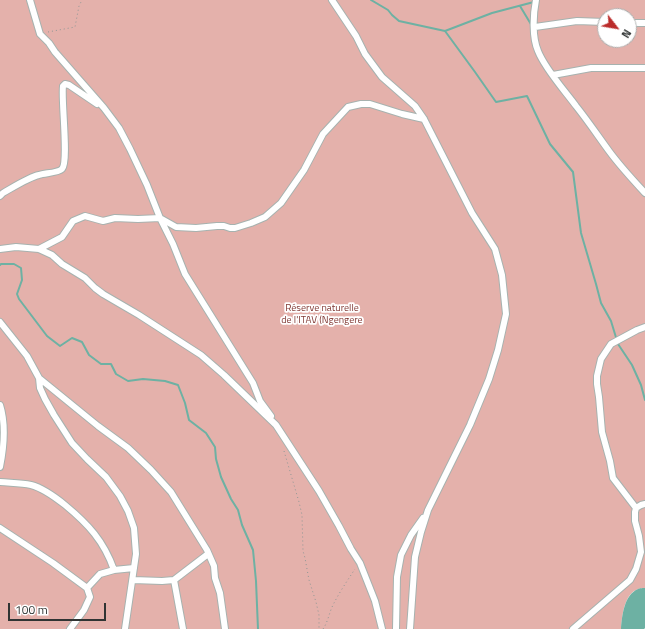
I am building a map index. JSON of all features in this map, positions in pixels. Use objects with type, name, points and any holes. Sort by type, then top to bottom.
[{"type":"street","points":[[30,0],[40,34],[104,108],[119,128],[147,185],[185,274],[253,383],[260,401],[272,417],[319,491],[360,563],[375,601],[382,629]]},
{"type":"street","points":[[332,0],[356,36],[364,54],[382,77],[415,106],[424,119],[472,213],[495,249],[502,275],[506,314],[498,350],[489,379],[470,425],[428,510],[401,555],[397,577],[396,629]]},
{"type":"street","points":[[536,3],[533,18],[534,40],[538,52],[553,76],[609,151],[644,189]]},
{"type":"street","points":[[534,26],[577,21],[597,22]]},
{"type":"street","points":[[553,76],[591,68],[645,68]]},
{"type":"street","points":[[0,196],[37,175],[59,172],[62,169],[64,165],[65,152],[63,86],[66,84],[69,85],[104,108]]},
{"type":"street","points":[[39,249],[62,237],[73,221],[85,216],[103,220],[115,218],[160,218],[176,227],[196,228],[224,226],[230,228],[245,224],[265,217],[281,203],[304,170],[323,134],[348,107],[361,104],[370,104],[424,119]]},
{"type":"street","points":[[0,249],[16,247],[39,249],[52,255],[62,264],[85,278],[99,291],[201,355],[276,425]]},
{"type":"street","points":[[0,322],[27,356],[39,378],[98,426],[128,448],[171,492],[214,566],[215,578],[220,593],[225,629]]},
{"type":"street","points":[[573,629],[630,580],[636,569],[641,552],[635,521],[636,508],[613,478],[602,432],[597,376],[601,359],[611,344],[645,327]]},
{"type":"street","points":[[39,378],[40,388],[44,399],[72,443],[106,477],[120,496],[128,511],[134,528],[136,554],[125,629]]},
{"type":"street","points":[[0,405],[4,432],[3,452],[0,466]]},
{"type":"street","points":[[0,482],[31,485],[58,499],[89,526],[104,547],[114,570]]},
{"type":"street","points":[[636,508],[645,504]]},
{"type":"street","points":[[410,629],[415,557],[428,510]]},
{"type":"street","points":[[0,528],[53,563],[87,588],[90,597],[84,610],[70,629]]},
{"type":"street","points":[[133,580],[174,580],[208,554]]},
{"type":"street","points":[[87,588],[100,574],[114,570],[134,568]]},
{"type":"street","points":[[174,580],[183,629]]},
{"type":"path","points":[[40,34],[75,27],[79,6],[82,0]]},
{"type":"path","points":[[284,450],[302,515],[302,552],[305,558],[309,580],[319,615],[319,629]]},
{"type":"path","points":[[323,629],[327,623],[337,596],[360,563]]},
{"type":"green space","name":"Réserve naturelle de l'ITAV (Ngengere","points":[[0,0],[645,0],[645,588],[638,589],[633,592],[627,600],[622,618],[621,629],[0,629]]},
{"type":"shaded area","points":[[645,588],[645,628],[621,629],[622,618],[627,601],[633,592]]},
{"type":"waterway","points":[[371,0],[388,10],[399,21],[445,31],[492,13],[534,2]]},
{"type":"waterway","points":[[520,6],[532,26]]},
{"type":"waterway","points":[[445,31],[496,102],[527,96],[550,144],[573,172],[581,233],[601,303],[611,321],[618,344],[632,365],[641,385],[645,400]]},
{"type":"waterway","points":[[0,265],[14,264],[21,268],[22,280],[17,294],[19,299],[47,336],[60,346],[72,338],[82,342],[89,355],[101,364],[111,364],[116,374],[128,381],[143,379],[165,381],[178,385],[185,403],[189,420],[206,433],[215,447],[216,459],[221,477],[238,510],[242,525],[253,550],[258,629]]}]
